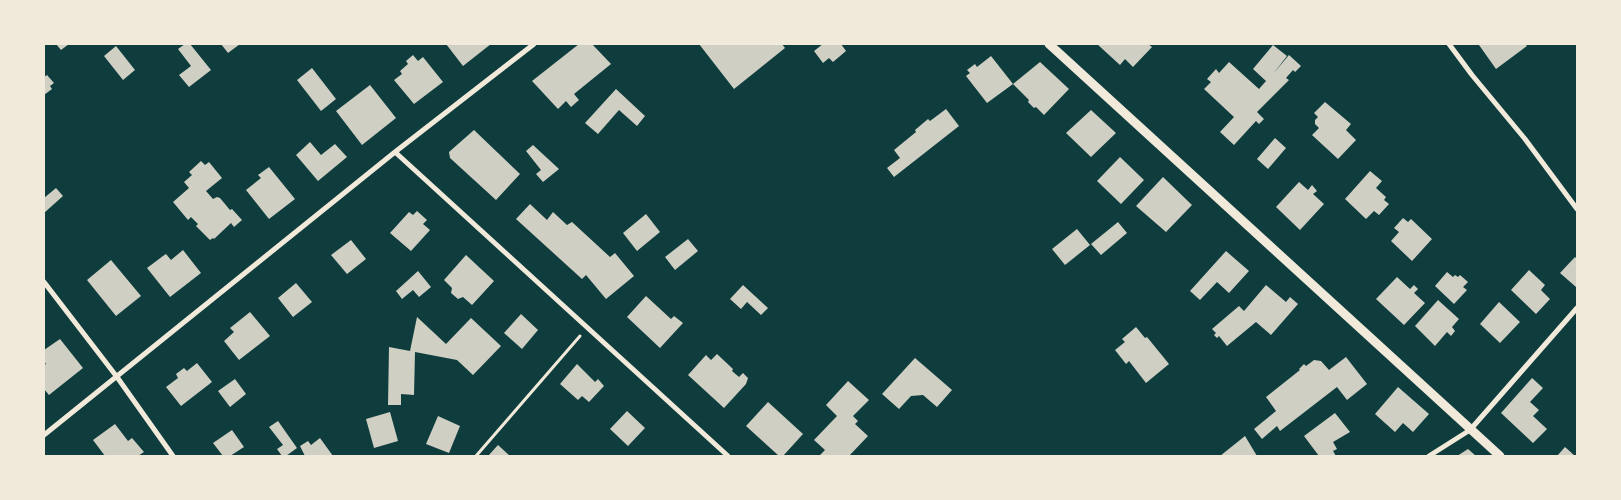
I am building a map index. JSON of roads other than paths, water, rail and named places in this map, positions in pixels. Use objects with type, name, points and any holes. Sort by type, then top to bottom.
[{"type":"street","points":[[44,435],[395,152],[534,44]]},
{"type":"street","points":[[1049,44],[1500,456]]},
{"type":"street","points":[[1449,44],[1525,139],[1577,209]]},
{"type":"street","points":[[395,152],[728,456]]},
{"type":"street","points":[[44,282],[117,377],[174,456]]},
{"type":"street","points":[[1429,456],[1470,430],[1577,308]]}]
